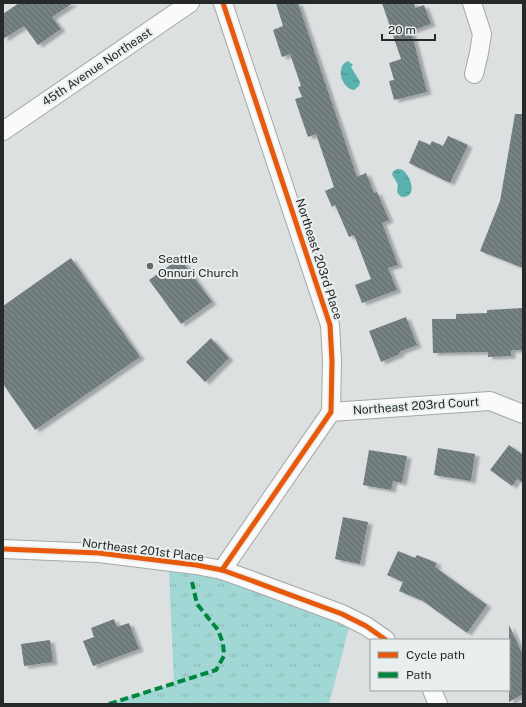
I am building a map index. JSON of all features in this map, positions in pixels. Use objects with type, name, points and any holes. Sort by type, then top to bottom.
[{"type":"street","name":"45th Avenue Northeast","points":[[3,131],[190,3]]},
{"type":"street","name":"Northeast 203rd Place","points":[[223,3],[330,325],[332,362],[331,412]]},
{"type":"street","points":[[472,3],[482,34],[474,74]]},
{"type":"street","name":"Northeast 203rd Court","points":[[331,412],[490,401],[523,414]]},
{"type":"street","points":[[222,570],[331,412]]},
{"type":"street","name":"Northeast 201st Place","points":[[3,549],[99,553],[196,565],[222,570],[342,614],[366,626],[385,639]]},
{"type":"street","points":[[432,691],[438,704]]},
{"type":"green space","points":[[169,570],[250,580],[349,628],[329,704],[104,704],[174,684]]},
{"type":"water","points":[[348,61],[353,65],[351,67],[360,82],[359,86],[354,90],[346,85],[341,77],[342,67]]},
{"type":"water","points":[[397,169],[404,171],[411,182],[412,191],[407,196],[402,197],[397,192],[398,185],[392,174]]},
{"type":"building","points":[[19,3],[73,3],[52,17],[61,29],[38,45],[24,26],[3,39],[3,14]]},
{"type":"building","points":[[276,3],[298,3],[357,177],[366,173],[374,193],[377,192],[389,220],[382,223],[398,265],[388,268],[397,290],[362,303],[355,285],[371,279],[354,235],[349,237],[335,205],[332,207],[325,191],[334,187],[316,134],[308,137],[295,99],[302,97],[298,87],[301,86],[290,54],[282,57],[273,30],[283,26]]},
{"type":"building","points":[[382,3],[414,3],[415,8],[424,5],[431,24],[411,31],[427,92],[394,100],[389,81],[394,80],[389,63],[401,59]]},
{"type":"building","points":[[515,114],[523,114],[523,268],[480,251],[500,201]]},
{"type":"building","points":[[448,136],[468,145],[450,183],[409,163],[419,140],[430,145],[432,141],[443,146]]},
{"type":"building","points":[[71,258],[140,357],[35,430],[3,384],[3,306]]},
{"type":"building","points":[[180,258],[212,302],[181,324],[149,280]]},
{"type":"building","points":[[523,308],[523,350],[511,350],[511,356],[488,357],[488,352],[433,353],[432,319],[456,319],[456,314],[487,313],[487,310]]},
{"type":"building","points":[[406,317],[417,345],[399,352],[400,354],[381,362],[369,331]]},
{"type":"building","points":[[211,338],[229,358],[205,382],[186,362]]},
{"type":"building","points":[[509,445],[523,455],[523,483],[517,479],[512,486],[490,470]]},
{"type":"building","points":[[438,448],[475,454],[471,481],[434,475]]},
{"type":"building","points":[[369,450],[407,456],[402,483],[393,481],[391,490],[363,485]]},
{"type":"building","points":[[343,517],[368,522],[360,564],[335,559]]},
{"type":"building","points":[[398,551],[415,558],[417,555],[437,563],[435,567],[487,605],[467,633],[423,601],[399,591],[403,582],[387,575]]},
{"type":"building","points":[[114,619],[117,627],[129,623],[139,649],[93,666],[83,641],[94,637],[91,628]]},
{"type":"building","points":[[509,625],[523,655],[523,694],[509,702],[510,639]]},
{"type":"building","points":[[50,640],[53,662],[24,666],[21,644]]},
{"type":"marked path","points":[[109,704],[216,670],[224,656],[223,643],[218,630],[197,604],[192,582]]},
{"type":"cycle path","points":[[222,570],[331,412],[332,361],[330,325],[223,3]]},
{"type":"cycle path","points":[[3,549],[99,553],[196,565],[222,570],[342,614],[366,626],[385,639]]},
{"type":"place","name":"Seattle Onnuri Church","points":[[150,266]]}]
